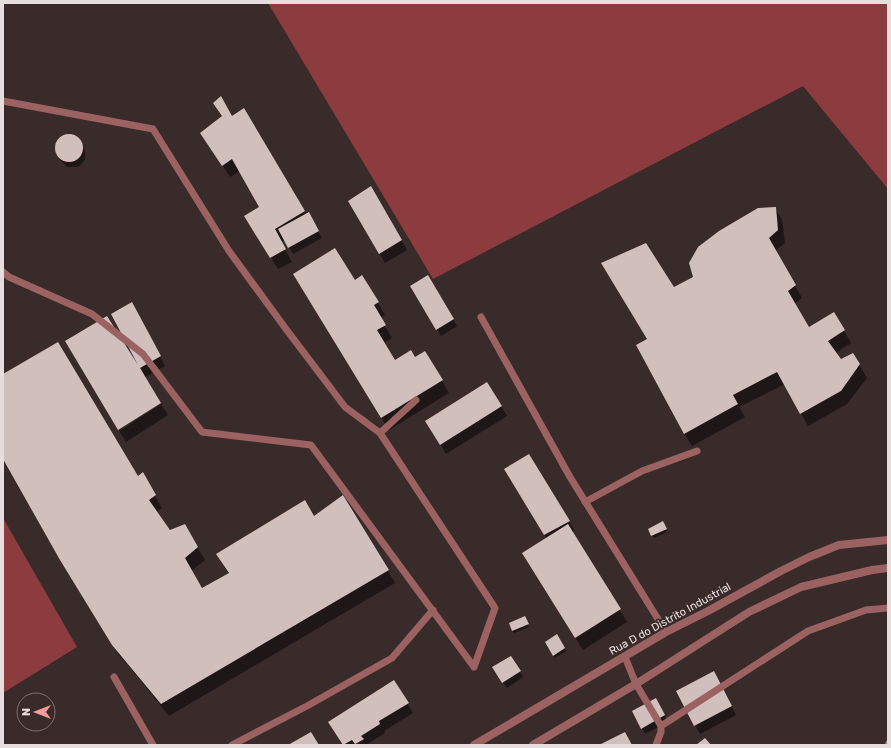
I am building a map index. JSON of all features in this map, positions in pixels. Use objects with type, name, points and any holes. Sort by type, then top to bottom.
[{"type":"street","name":"Rua D do Distrito Industrial","points":[[474,745],[666,632],[809,557],[840,545],[888,540]]},
{"type":"street","points":[[533,745],[636,684],[749,612],[801,587],[872,570],[888,568]]},
{"type":"lane","points":[[3,101],[153,129],[229,251],[345,406],[380,433],[495,608],[474,667],[312,444],[202,432],[143,354],[92,314],[9,277],[3,272]]},
{"type":"lane","points":[[481,317],[585,502],[666,632]]},
{"type":"lane","points":[[380,433],[416,400]]},
{"type":"lane","points":[[585,502],[642,471],[696,452]]},
{"type":"lane","points":[[661,726],[808,631],[866,610],[888,608]]},
{"type":"lane","points":[[232,745],[307,706],[392,658],[433,610]]},
{"type":"lane","points":[[625,657],[636,684],[661,726],[661,732],[656,745]]},
{"type":"lane","points":[[114,677],[153,745]]},
{"type":"path","points":[[886,745],[888,739]]},
{"type":"shaded area","points":[[268,3],[888,3],[888,189],[803,86],[433,279]]},
{"type":"shaded area","points":[[3,518],[77,647],[3,693]]},
{"type":"building","points":[[221,96],[232,116],[244,108],[305,211],[275,229],[286,249],[270,258],[244,216],[259,207],[232,159],[222,166],[200,133],[222,116],[213,103]]},
{"type":"building","points":[[69,134],[79,138],[83,148],[79,158],[69,162],[59,158],[55,148],[59,138]]},
{"type":"building","points":[[371,186],[402,240],[379,254],[348,201]]},
{"type":"building","points":[[776,207],[778,230],[769,238],[796,285],[788,291],[809,327],[834,312],[845,330],[828,341],[841,359],[853,353],[860,364],[841,391],[800,414],[777,372],[733,395],[738,404],[684,434],[636,345],[647,339],[601,263],[646,243],[674,287],[693,277],[689,263],[698,247],[719,231],[758,208]]},
{"type":"building","points":[[309,212],[319,231],[288,248],[278,229]]},
{"type":"building","points":[[335,248],[355,280],[362,275],[379,302],[374,305],[386,325],[377,330],[395,360],[411,350],[415,357],[425,351],[443,380],[381,418],[293,274]]},
{"type":"building","points":[[428,275],[454,319],[436,330],[410,286]]},
{"type":"building","points":[[132,302],[161,356],[140,368],[161,403],[118,430],[65,341],[107,316],[138,365],[111,314]]},
{"type":"building","points":[[58,342],[138,476],[143,472],[156,495],[149,500],[170,530],[185,524],[198,547],[185,558],[202,588],[229,573],[216,554],[305,500],[314,516],[343,495],[389,570],[161,704],[112,645],[60,560],[3,459],[3,374]]},
{"type":"building","points":[[487,382],[502,406],[440,445],[425,421]]},
{"type":"building","points":[[529,454],[570,521],[544,535],[504,469]]},
{"type":"building","points":[[663,521],[667,529],[651,536],[648,529]]},
{"type":"building","points":[[568,524],[621,609],[575,638],[522,553]]},
{"type":"building","points":[[525,616],[529,624],[512,631],[509,623]]},
{"type":"building","points":[[557,634],[565,648],[553,656],[545,642]]},
{"type":"building","points":[[511,656],[521,671],[502,683],[492,667]]},
{"type":"building","points":[[714,671],[732,706],[694,726],[676,691]]},
{"type":"building","points":[[394,680],[409,703],[379,721],[380,724],[361,736],[364,739],[355,744],[352,740],[343,745],[328,722]]},
{"type":"building","points":[[656,698],[665,715],[641,729],[632,711]]},
{"type":"building","points":[[311,732],[319,745],[288,745]]},
{"type":"building","points":[[625,732],[632,745],[599,745]]},
{"type":"building","points":[[705,738],[711,745],[696,745]]}]
